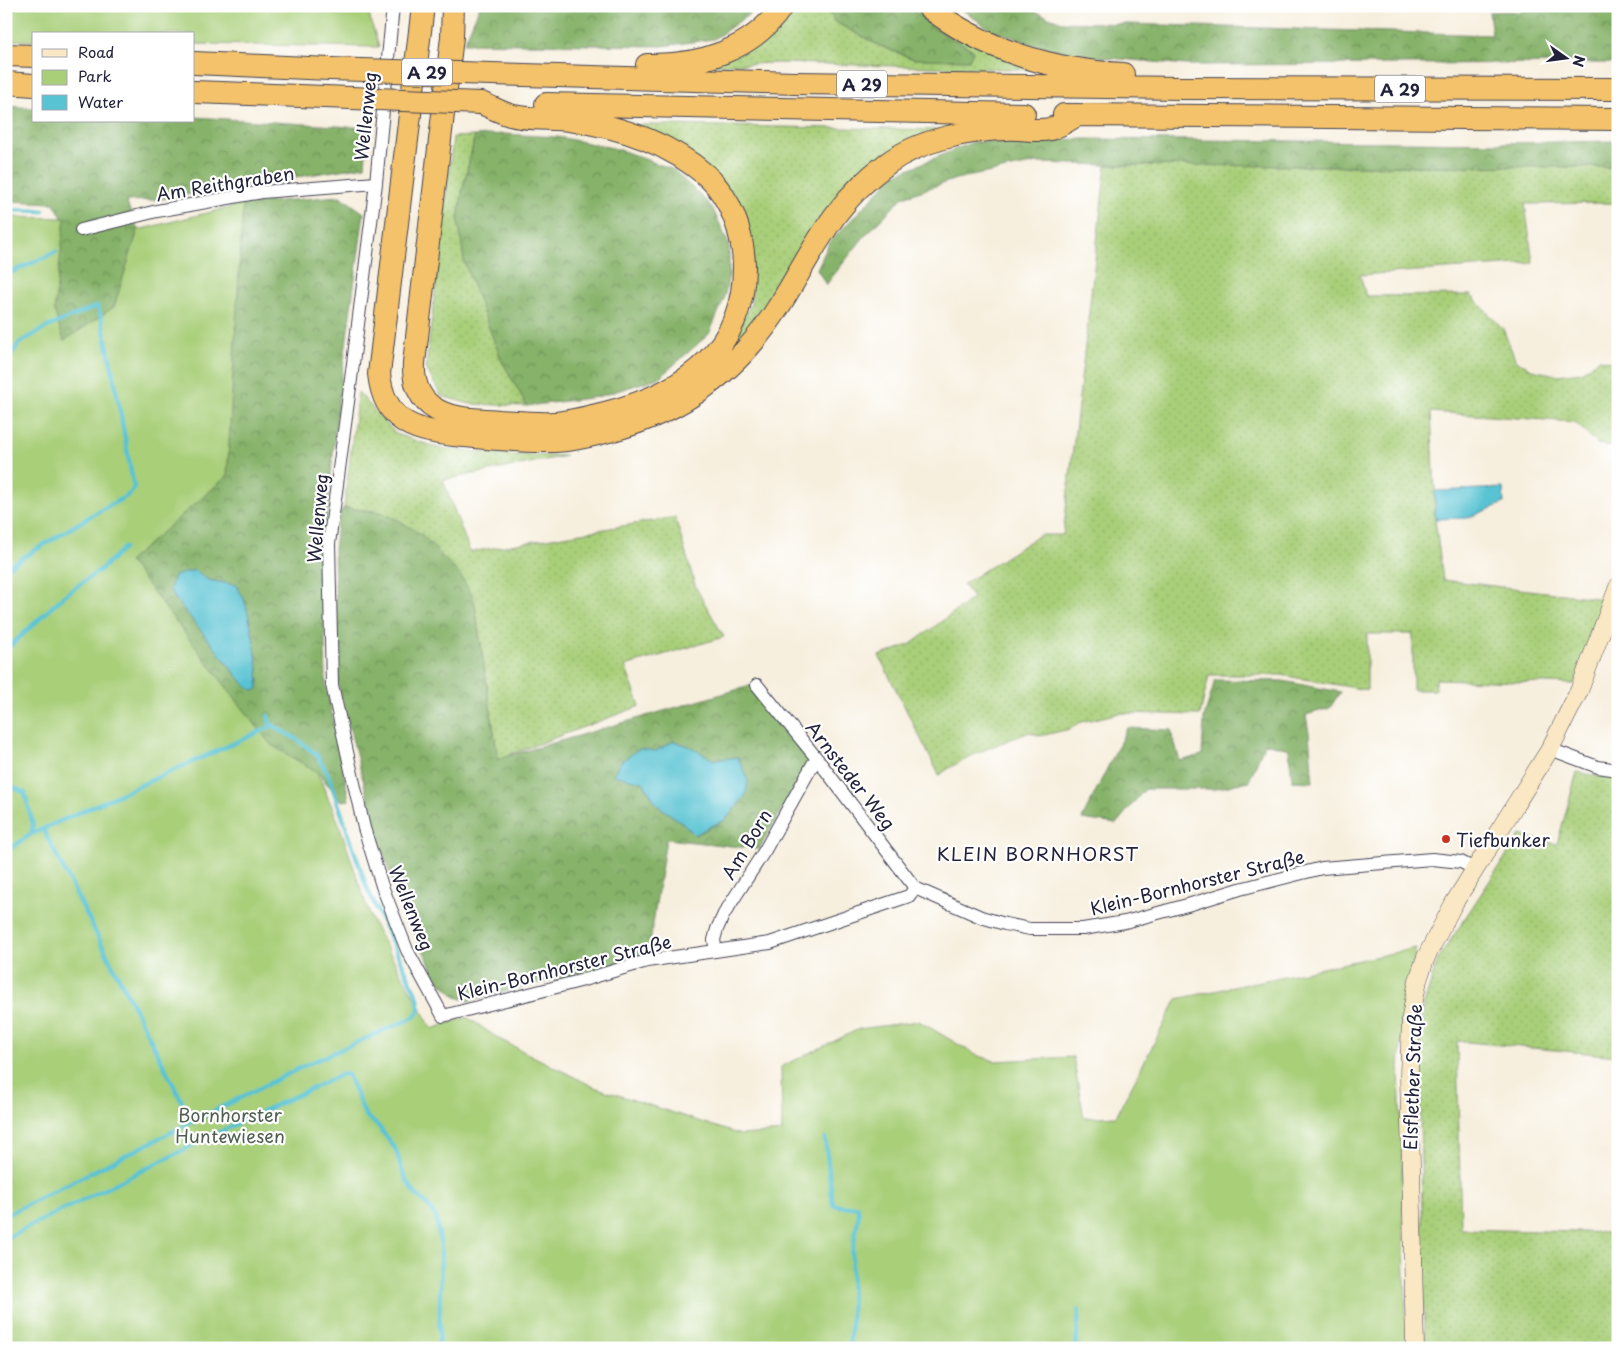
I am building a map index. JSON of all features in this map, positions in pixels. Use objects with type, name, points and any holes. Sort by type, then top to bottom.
[{"type":"highway","points":[[423,6],[380,364],[380,385],[384,395],[397,416],[419,430],[501,440],[554,441],[590,436],[629,426],[665,411],[692,396],[726,370],[746,350],[767,325],[834,215],[858,188],[889,162],[941,139],[972,131],[1051,129],[1077,115]]},
{"type":"highway","points":[[453,6],[452,37],[414,363],[415,382],[425,400],[436,410],[458,417],[530,423],[556,423],[584,418],[629,407],[660,394],[688,378],[708,360],[730,330],[738,311],[744,284],[744,258],[739,231],[727,202],[708,178],[686,160],[654,142],[610,128],[520,110]]},
{"type":"highway","points":[[534,75],[570,63],[659,65],[684,63],[715,57],[737,47],[762,29],[782,6]]},
{"type":"highway","points":[[927,6],[976,37],[1013,53],[1057,65],[1104,73],[1144,76],[1182,88]]},
{"type":"highway","points":[[6,55],[32,56]]},
{"type":"highway","name":"A 29","points":[[195,63],[795,83],[1182,88],[1618,89]]},
{"type":"highway","points":[[6,83],[32,85]]},
{"type":"highway","name":"A 29","points":[[195,92],[481,103],[520,110],[1618,119]]},
{"type":"main road","name":"Elsflether Straße","points":[[1415,1348],[1409,1076],[1411,1016],[1418,980],[1426,957],[1443,922],[1550,749],[1579,691],[1618,587]]},
{"type":"street","name":"Wellenweg","points":[[393,6],[376,183],[329,544],[332,685],[364,828],[382,886],[407,950],[442,1016]]},
{"type":"street","name":"Am Reithgraben","points":[[81,230],[157,210],[262,192],[376,183]]},
{"type":"street","name":"Arnsteder Weg","points":[[757,684],[818,760],[915,888]]},
{"type":"street","points":[[1550,749],[1598,767],[1618,770]]},
{"type":"street","name":"Am Born","points":[[716,951],[714,940],[724,914],[765,850],[813,764],[818,760]]},
{"type":"street","name":"Klein-Bornhorster Straße","points":[[442,1016],[580,981],[647,961],[770,943],[909,896],[915,888],[981,917],[1005,924],[1030,928],[1083,929],[1125,922],[1322,868],[1432,859],[1461,862],[1475,869]]},
{"type":"green space","points":[[6,6],[368,6],[368,12],[379,47],[195,44],[195,32],[32,32],[32,41],[6,40]]},
{"type":"green space","points":[[480,6],[761,6],[714,39],[662,46],[464,43]]},
{"type":"green space","points":[[792,6],[824,6],[835,22],[880,46],[914,59],[973,50],[933,28],[908,6],[917,6],[1049,70],[782,63],[712,65]]},
{"type":"green space","points":[[824,6],[908,6],[933,28],[973,50],[969,60],[914,59],[880,46],[835,22]]},
{"type":"green space","points":[[957,6],[1021,6],[1062,22],[1492,35],[1489,12],[1542,11],[1542,6],[1618,6],[1618,63],[1187,65],[1098,57],[1049,50],[991,30]]},
{"type":"green space","points":[[6,106],[32,108],[32,122],[195,122],[195,117],[368,128],[365,166],[154,200],[126,201],[138,230],[114,307],[64,341],[54,311],[64,221],[54,203],[6,201]]},
{"type":"green space","points":[[610,124],[949,130],[867,169],[781,293],[720,364],[751,304],[753,256],[735,199]]},
{"type":"green space","points":[[503,134],[558,137],[618,149],[674,170],[712,207],[729,245],[729,275],[724,299],[709,334],[659,378],[597,397],[527,406],[501,359],[464,262],[458,218],[475,136]]},
{"type":"green space","points":[[475,136],[462,193],[501,359],[527,406],[470,404],[441,396],[426,368],[453,137]]},
{"type":"green space","points":[[1086,139],[1499,143],[1618,141],[1618,167],[1106,165],[1037,163],[956,179],[903,197],[863,238],[826,285],[817,269],[829,243],[894,175],[973,142]]},
{"type":"green space","points":[[1106,165],[1618,167],[1618,203],[1525,204],[1533,263],[1360,275],[1366,296],[1471,295],[1503,329],[1516,361],[1536,371],[1558,375],[1581,372],[1600,359],[1618,363],[1618,446],[1597,444],[1575,422],[1431,412],[1435,519],[1443,580],[1605,599],[1574,684],[1436,679],[1435,690],[1413,690],[1413,634],[1367,634],[1367,690],[1281,675],[1209,675],[1200,715],[1120,713],[1081,722],[1070,729],[1040,736],[1030,732],[972,756],[939,775],[879,656],[911,644],[973,598],[963,584],[1040,535],[1063,535]]},
{"type":"green space","points":[[340,196],[364,213],[338,403],[323,558],[326,684],[349,800],[342,801],[317,772],[271,745],[129,561],[227,476],[243,204]],"holes":[[[200,574],[208,580],[236,585],[244,599],[257,660],[257,690],[243,683],[174,597],[170,589]]]},
{"type":"green space","name":"Bornhorster Huntewiesen","points":[[243,204],[227,476],[129,561],[271,745],[317,772],[338,821],[372,921],[432,1029],[467,1017],[499,1039],[594,1087],[741,1135],[782,1132],[781,1067],[859,1029],[919,1021],[976,1055],[995,1061],[1073,1057],[1084,1118],[1116,1116],[1177,999],[1416,948],[1404,1002],[1399,1067],[1407,1348],[6,1348],[6,217],[65,218],[54,311],[64,341],[114,307],[138,230]]},
{"type":"green space","points":[[358,392],[396,434],[438,448],[501,454],[566,456],[443,480],[470,552],[675,517],[696,588],[724,637],[625,666],[640,706],[498,759],[474,599],[381,512],[344,508]]},
{"type":"green space","points":[[343,508],[381,512],[400,521],[421,534],[461,576],[474,599],[498,759],[753,685],[811,760],[759,849],[666,839],[648,956],[468,1001],[456,997],[437,979],[400,904],[377,833],[338,684],[334,549],[338,516]],"holes":[[[674,741],[691,747],[714,760],[737,757],[746,795],[725,820],[695,835],[683,823],[657,805],[643,782],[613,774]]]},
{"type":"green space","points":[[1215,680],[1283,681],[1340,692],[1330,708],[1306,715],[1313,782],[1292,781],[1289,749],[1265,743],[1249,781],[1215,789],[1145,789],[1116,824],[1082,819],[1127,728],[1171,730],[1180,761],[1202,755],[1204,718]]},
{"type":"green space","points":[[1577,772],[1618,780],[1618,1056],[1457,1041],[1461,1229],[1618,1233],[1618,1348],[1425,1348],[1419,1069],[1424,1004],[1438,959],[1520,835],[1557,844]]},
{"type":"water","points":[[1503,488],[1504,503],[1468,518],[1435,519],[1435,491]]},
{"type":"water","points":[[194,570],[208,580],[236,585],[243,597],[255,646],[258,673],[257,690],[252,690],[243,683],[174,597],[170,589],[174,576]]},
{"type":"water","points":[[674,741],[691,747],[714,760],[738,757],[748,781],[746,795],[725,820],[695,835],[683,823],[657,805],[643,782],[613,775],[620,762],[639,749],[656,751]]},
{"type":"waterway","points":[[6,210],[43,211]]},
{"type":"waterway","points":[[6,275],[56,252]]},
{"type":"waterway","points":[[6,363],[19,343],[47,327],[97,306],[101,316],[113,373],[134,488],[130,494],[6,568]]},
{"type":"waterway","points":[[6,650],[65,595],[100,570],[124,548]]},
{"type":"waterway","points":[[6,1215],[308,1064],[414,1017],[419,1011],[418,998],[367,888],[328,774],[316,754],[295,738],[270,724],[268,716]]},
{"type":"waterway","points":[[27,836],[268,728],[270,724]]},
{"type":"waterway","points":[[6,784],[25,793],[33,825],[31,834],[6,852]]},
{"type":"waterway","points":[[43,829],[192,1121]]},
{"type":"waterway","points":[[6,1238],[248,1118],[343,1074],[348,1075],[365,1115],[379,1127],[396,1150],[407,1181],[415,1194],[424,1201],[436,1217],[441,1247],[439,1348]]},
{"type":"waterway","points":[[825,1138],[833,1205],[857,1206],[859,1213],[852,1254],[849,1348]]},
{"type":"waterway","points":[[1076,1348],[1079,1310]]},
{"type":"place","name":"Tiefbunker","points":[[1446,839]]},
{"type":"district","name":"KLEIN BORNHORST","points":[[1038,853]]}]
